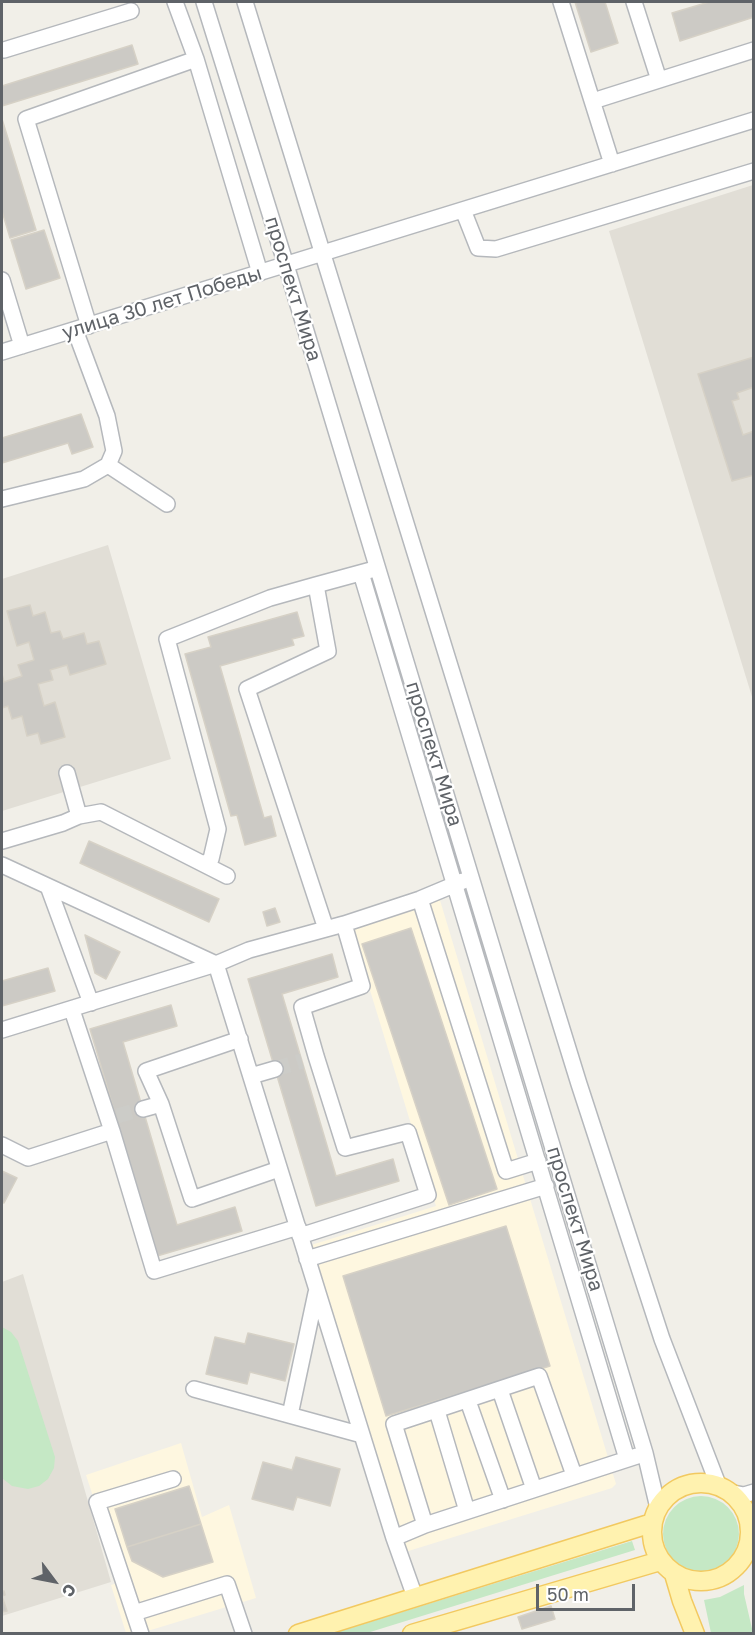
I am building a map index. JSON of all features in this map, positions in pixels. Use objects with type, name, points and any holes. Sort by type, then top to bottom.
[{"type":"main road","points":[[705,1484],[724,1489],[738,1500],[745,1511],[751,1544],[736,1566],[718,1578],[696,1581],[674,1574],[660,1561],[652,1543],[655,1516],[666,1497],[684,1486],[705,1484]]},
{"type":"main road","points":[[298,1634],[494,1572],[655,1516]]},
{"type":"main road","points":[[412,1634],[660,1561]]},
{"type":"main road","points":[[674,1574],[695,1634]]},
{"type":"street","points":[[175,2],[196,59],[260,273]]},
{"type":"street","name":"проспект Мира","points":[[204,2],[286,265],[645,1453],[655,1516]]},
{"type":"street","name":"проспект Мира","points":[[245,2],[579,1084],[662,1339],[690,1416],[724,1489]]},
{"type":"street","points":[[561,2],[612,164]]},
{"type":"street","points":[[634,2],[659,80]]},
{"type":"street","points":[[2,48],[131,10]]},
{"type":"street","points":[[593,101],[753,50]]},
{"type":"street","points":[[2,499],[84,479],[108,465],[114,451],[107,416],[26,119],[196,59]]},
{"type":"street","name":"улица 30 лет Победы","points":[[2,352],[753,120]]},
{"type":"street","points":[[463,210],[478,248],[496,249],[753,171]]},
{"type":"street","points":[[2,280],[22,346]]},
{"type":"street","points":[[108,465],[167,504]]},
{"type":"street","points":[[204,864],[211,859],[218,829],[167,639],[270,598],[378,568]]},
{"type":"street","points":[[361,573],[627,1459]]},
{"type":"street","points":[[316,585],[328,651],[247,689],[326,929]]},
{"type":"street","points":[[67,773],[79,816]]},
{"type":"street","points":[[2,841],[79,816],[101,812],[227,876]]},
{"type":"street","points":[[2,865],[49,889],[216,964],[394,1538],[415,1597]]},
{"type":"street","points":[[2,1030],[216,964],[249,950],[344,924],[420,899],[471,876]]},
{"type":"street","points":[[49,889],[91,1002]]},
{"type":"street","points":[[420,899],[506,1171],[538,1161]]},
{"type":"street","points":[[72,1010],[112,1122],[153,1271],[428,1195],[408,1132],[345,1148],[309,1059],[302,1007],[362,986],[344,924]]},
{"type":"street","points":[[240,1039],[146,1071],[161,1104],[192,1199],[279,1169]]},
{"type":"street","points":[[250,1076],[275,1069]]},
{"type":"street","points":[[143,1109],[161,1104]]},
{"type":"street","points":[[2,1145],[28,1158],[112,1122]]},
{"type":"street","points":[[307,1259],[546,1186]]},
{"type":"street","points":[[290,1415],[317,1290]]},
{"type":"street","points":[[426,1525],[394,1424],[539,1376],[574,1475]]},
{"type":"street","points":[[194,1389],[362,1435]]},
{"type":"street","points":[[500,1390],[534,1489]]},
{"type":"street","points":[[468,1401],[503,1500]]},
{"type":"street","points":[[437,1411],[467,1511]]},
{"type":"street","points":[[394,1538],[467,1511],[645,1453]]},
{"type":"street","points":[[141,1634],[97,1502],[173,1479]]},
{"type":"street","points":[[724,1489],[744,1495],[753,1492]]},
{"type":"street","points":[[134,1613],[227,1584],[244,1634]]},
{"type":"shaded area","points":[[753,185],[753,700],[609,231]]},
{"type":"shaded area","points":[[108,545],[171,759],[2,811],[2,579]]},
{"type":"shaded area","points":[[436,887],[616,1484],[612,1488],[402,1553],[308,1246],[436,1206],[347,915]]},
{"type":"shaded area","points":[[23,1274],[111,1582],[2,1616],[2,1282]]},
{"type":"shaded area","points":[[181,1443],[202,1517],[229,1505],[256,1598],[141,1633],[126,1633],[111,1585],[121,1582],[86,1475]]},
{"type":"green space","points":[[2,1327],[11,1332],[18,1341],[55,1457],[54,1468],[48,1479],[39,1486],[28,1489],[12,1486],[2,1478]]},
{"type":"green space","points":[[701,1496],[716,1499],[728,1507],[736,1519],[739,1534],[736,1549],[728,1561],[716,1569],[701,1572],[686,1569],[674,1561],[666,1549],[663,1534],[666,1519],[674,1507],[686,1499]]},
{"type":"green space","points":[[632,1541],[635,1550],[367,1633],[334,1633]]},
{"type":"green space","points":[[744,1585],[753,1633],[711,1633],[704,1600],[720,1597]]},
{"type":"building","points":[[575,2],[605,2],[618,43],[591,52]]},
{"type":"building","points":[[709,2],[754,2],[754,17],[680,41],[672,13]]},
{"type":"building","points":[[132,45],[138,64],[2,106],[2,86]]},
{"type":"building","points":[[2,119],[36,230],[10,238],[2,211]]},
{"type":"building","points":[[44,230],[60,278],[26,289],[11,240]]},
{"type":"building","points":[[754,357],[754,387],[737,393],[739,399],[732,401],[743,435],[754,431],[754,475],[732,481],[698,374]]},
{"type":"building","points":[[81,414],[93,447],[72,454],[68,443],[2,463],[2,438]]},
{"type":"building","points":[[30,605],[33,616],[45,612],[51,633],[60,631],[63,639],[84,633],[87,644],[99,641],[106,664],[70,675],[67,665],[50,670],[53,680],[38,684],[44,706],[55,702],[65,737],[41,744],[38,733],[27,736],[22,716],[12,719],[8,706],[2,708],[2,674],[4,682],[22,676],[18,665],[34,660],[29,642],[17,646],[7,611]]},
{"type":"building","points":[[297,612],[304,636],[292,639],[294,645],[220,666],[264,818],[271,816],[276,836],[245,845],[237,815],[231,816],[185,654],[211,647],[208,637]]},
{"type":"building","points":[[89,841],[219,899],[209,922],[80,863]]},
{"type":"building","points":[[275,908],[280,922],[267,926],[263,912]]},
{"type":"building","points":[[411,928],[497,1189],[449,1205],[362,944]]},
{"type":"building","points":[[85,935],[120,952],[106,979],[95,973]]},
{"type":"building","points":[[332,954],[338,977],[282,994],[336,1176],[393,1159],[399,1181],[316,1206],[248,979]]},
{"type":"building","points":[[48,968],[55,991],[2,1006],[2,981]]},
{"type":"building","points":[[171,1005],[177,1026],[123,1042],[177,1225],[235,1207],[242,1231],[157,1256],[90,1029]]},
{"type":"building","points":[[2,1171],[17,1178],[4,1203],[2,1202]]},
{"type":"building","points":[[506,1226],[550,1366],[386,1416],[343,1276]]},
{"type":"building","points":[[248,1333],[294,1344],[285,1381],[250,1372],[247,1384],[206,1374],[215,1337],[245,1344]]},
{"type":"building","points":[[296,1457],[340,1469],[330,1506],[297,1497],[293,1510],[252,1499],[263,1462],[292,1470]]},
{"type":"building","points":[[189,1486],[201,1524],[127,1547],[115,1509]]},
{"type":"building","points":[[201,1524],[213,1562],[163,1577],[132,1561],[127,1547]]},
{"type":"building","points":[[2,1596],[7,1611],[2,1612]]},
{"type":"building","points":[[551,1606],[555,1619],[522,1629],[518,1617]]},
{"type":"tunnel","points":[[275,1069],[302,1061]]},
{"type":"tunnel","points":[[117,1116],[143,1109]]}]
